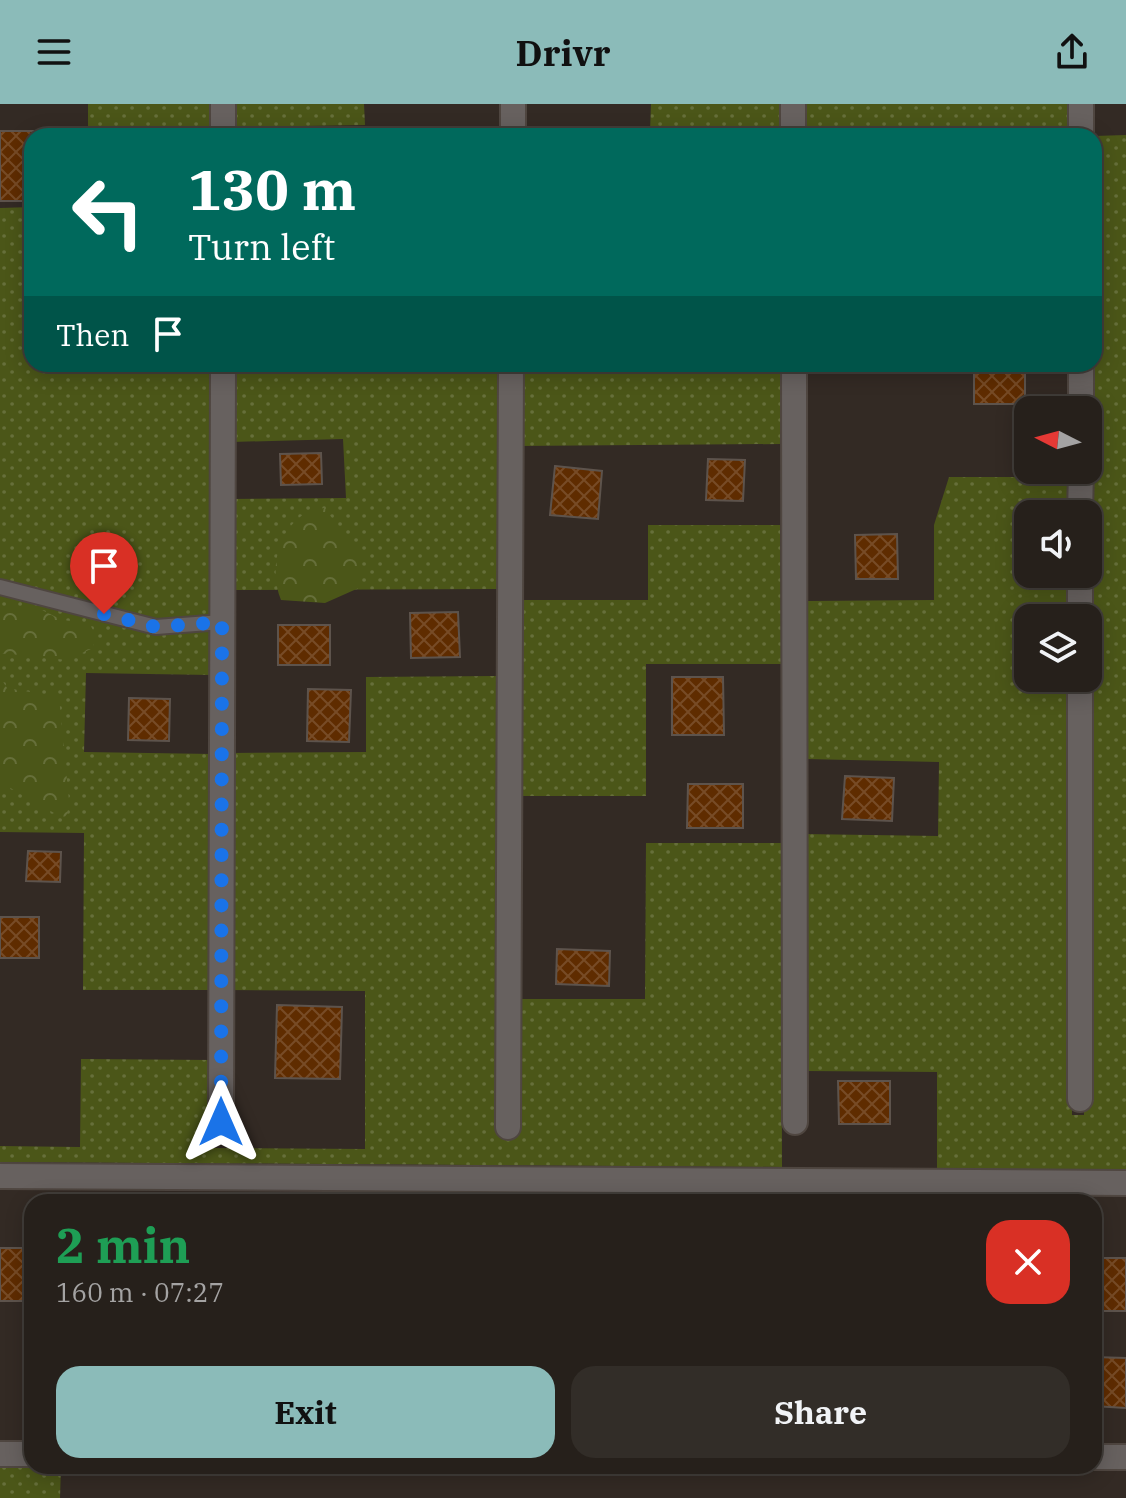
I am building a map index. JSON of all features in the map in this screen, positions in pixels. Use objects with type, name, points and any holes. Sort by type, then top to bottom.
[{"type":"street","points":[[223,104],[223,128]]},
{"type":"street","points":[[513,104],[513,128]]},
{"type":"street","points":[[793,104],[793,128]]},
{"type":"street","points":[[1081,104],[1081,128]]},
{"type":"street","points":[[221,1122],[223,372]]},
{"type":"street","points":[[508,1127],[511,372]]},
{"type":"street","points":[[794,372],[795,1122]]},
{"type":"street","points":[[1081,372],[1081,396]]},
{"type":"street","points":[[1080,692],[1080,1099]]},
{"type":"street","points":[[0,1176],[1126,1183]]},
{"type":"street","points":[[0,1454],[24,1454]]},
{"type":"street","points":[[1102,1457],[1126,1457]]},
{"type":"lane","points":[[0,587],[156,627],[222,622]]},
{"type":"green space","points":[[88,104],[213,104],[213,128],[88,128]]},
{"type":"green space","points":[[229,104],[364,104],[365,125],[229,127]]},
{"type":"green space","points":[[651,104],[786,104],[786,128],[650,128]]},
{"type":"green space","points":[[806,104],[1071,104],[1072,128],[806,128]]},
{"type":"green space","points":[[1126,135],[1126,1169],[937,1169],[937,1072],[806,1071],[803,834],[938,836],[939,762],[805,759],[805,601],[934,600],[934,525],[949,477],[1014,477],[1014,484],[1071,484],[1071,500],[1014,500],[1014,588],[1071,588],[1071,604],[1014,604],[1014,692],[1071,692],[1072,1115],[1084,1115],[1086,692],[1102,692],[1102,604],[1088,604],[1088,588],[1102,588],[1102,500],[1087,500],[1087,484],[1102,484],[1102,396],[1087,396],[1087,372],[1102,372],[1102,136]]},
{"type":"green space","points":[[24,207],[24,372],[213,372],[212,675],[86,673],[84,752],[213,754],[215,990],[83,990],[84,833],[0,832],[0,208]]},
{"type":"green space","points":[[231,372],[500,372],[497,589],[229,590],[229,499],[346,498],[343,439],[231,442]]},
{"type":"green space","points":[[517,372],[782,372],[780,444],[516,446]]},
{"type":"green space","points":[[324,508],[360,553],[361,587],[325,603],[281,600],[276,567],[285,534],[300,517]]},
{"type":"green space","points":[[648,525],[780,525],[781,664],[646,664],[646,796],[517,796],[517,600],[648,600]]},
{"type":"green space","points":[[0,608],[44,611],[62,620],[89,623],[96,635],[93,648],[67,660],[0,653]]},
{"type":"green space","points":[[497,676],[498,1032],[517,999],[645,999],[646,843],[781,843],[782,1167],[0,1162],[0,1146],[80,1147],[81,1059],[213,1060],[212,1148],[365,1149],[365,991],[229,990],[230,753],[366,752],[366,677]]},
{"type":"green space","points":[[0,677],[7,688],[59,697],[69,801],[67,816],[61,817],[0,782]]},
{"type":"green space","points":[[0,1465],[24,1465],[24,1474],[61,1474],[60,1498],[0,1498]]},
{"type":"building","points":[[0,131],[24,131],[24,201],[0,201]]},
{"type":"building","points":[[974,372],[1025,372],[1025,396],[1014,396],[1014,404],[974,404]]},
{"type":"building","points":[[321,453],[322,484],[281,485],[280,454]]},
{"type":"building","points":[[708,459],[745,460],[743,501],[706,500]]},
{"type":"building","points":[[555,466],[602,471],[598,519],[550,515]]},
{"type":"building","points":[[897,534],[898,579],[856,579],[855,535]]},
{"type":"building","points":[[458,612],[460,657],[411,658],[410,613]]},
{"type":"building","points":[[278,625],[330,625],[330,665],[278,665]]},
{"type":"building","points":[[672,677],[723,677],[724,735],[672,735]]},
{"type":"building","points":[[308,689],[351,690],[349,742],[307,741]]},
{"type":"building","points":[[129,698],[170,699],[169,741],[128,740]]},
{"type":"building","points":[[845,776],[894,778],[892,821],[842,819]]},
{"type":"building","points":[[688,784],[743,784],[743,828],[687,828]]},
{"type":"building","points":[[28,851],[61,852],[60,882],[26,881]]},
{"type":"building","points":[[0,917],[39,917],[39,958],[0,958]]},
{"type":"building","points":[[557,949],[610,951],[609,986],[556,984]]},
{"type":"building","points":[[277,1005],[342,1007],[340,1079],[275,1078]]},
{"type":"building","points":[[838,1081],[890,1081],[890,1124],[839,1124]]},
{"type":"building","points":[[0,1248],[24,1248],[24,1301],[0,1301]]},
{"type":"building","points":[[1102,1258],[1126,1258],[1126,1311],[1102,1311]]},
{"type":"building","points":[[1102,1357],[1126,1358],[1126,1408],[1102,1406]]},
{"type":"route","points":[[104,614],[156,627],[222,622],[221,1122]]}]
